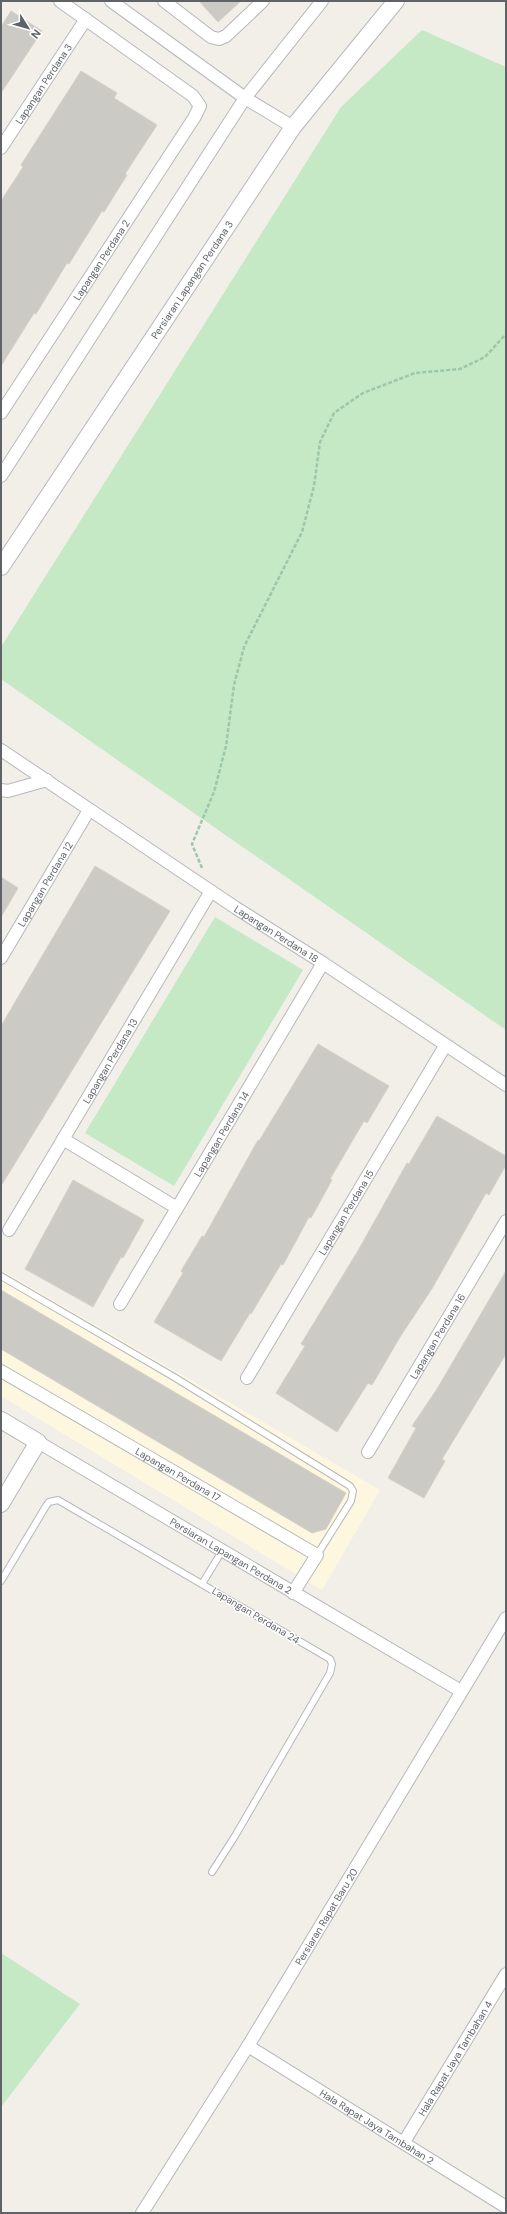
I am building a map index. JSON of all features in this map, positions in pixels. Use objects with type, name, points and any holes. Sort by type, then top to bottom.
[{"type":"street","points":[[60,1],[86,19]]},
{"type":"street","points":[[111,1],[245,98],[292,127]]},
{"type":"street","points":[[164,1],[211,37],[219,39],[226,36],[263,1]]},
{"type":"street","points":[[1,476],[245,98],[322,1]]},
{"type":"street","name":"Persiaran Lapangan Perdana 3","points":[[1,567],[292,127],[396,1]]},
{"type":"street","name":"Lapangan Perdana 2","points":[[1,413],[194,118],[200,106],[193,96],[86,19]]},
{"type":"street","name":"Lapangan Perdana 3","points":[[1,148],[86,19]]},
{"type":"street","name":"Lapangan Perdana 18","points":[[1,750],[211,891],[323,963],[445,1046],[506,1085]]},
{"type":"street","points":[[1,790],[8,791],[47,780]]},
{"type":"street","name":"Lapangan Perdana 12","points":[[1,958],[89,810]]},
{"type":"street","name":"Lapangan Perdana 13","points":[[9,1230],[211,891]]},
{"type":"street","name":"Lapangan Perdana 14","points":[[120,1304],[323,963]]},
{"type":"street","name":"Lapangan Perdana 15","points":[[247,1378],[445,1046]]},
{"type":"street","points":[[63,1139],[177,1208]]},
{"type":"street","name":"Lapangan Perdana 16","points":[[368,1452],[506,1221]]},
{"type":"street","name":"Lapangan Perdana 17","points":[[1,1371],[317,1555]]},
{"type":"street","name":"Persiaran Lapangan Perdana 2","points":[[1,1420],[462,1691]]},
{"type":"street","points":[[1,1504],[38,1442]]},
{"type":"street","points":[[293,1593],[317,1555]]},
{"type":"street","name":"Persiaran Rapat Baru 20","points":[[142,2213],[248,2046],[506,1618]]},
{"type":"street","name":"Hala Rapat Jaya Tambahan 4","points":[[404,2142],[506,1974]]},
{"type":"street","name":"Hala Rapat Jaya Tambahan 2","points":[[248,2046],[506,2207]]},
{"type":"lane","points":[[1,1276],[174,1377],[350,1486],[353,1491],[351,1501],[317,1555]]},
{"type":"lane","name":"Lapangan Perdana 24","points":[[1,1581],[46,1506],[54,1500],[58,1500],[326,1656],[332,1664],[332,1668],[326,1680],[235,1836],[212,1872]]},
{"type":"lane","points":[[202,1584],[222,1551]]},
{"type":"path","points":[[211,891],[192,844],[214,792],[226,746],[234,685],[244,647],[302,532],[314,486],[320,442],[334,413],[363,393],[415,373],[460,369],[485,356],[506,334]]},
{"type":"shaded area","points":[[1,1270],[380,1490],[322,1590],[1,1396]]},
{"type":"green space","points":[[422,30],[506,67],[506,1030],[1,679],[1,647],[341,107]]},
{"type":"green space","points":[[215,917],[303,970],[174,1186],[85,1133]]},
{"type":"green space","points":[[1,1953],[80,2004],[1,2107]]},
{"type":"building","points":[[199,1],[241,1],[218,22]]},
{"type":"building","points":[[11,11],[42,31],[1,93],[1,27]]},
{"type":"building","points":[[81,71],[117,93],[114,98],[157,125],[125,174],[127,175],[104,212],[102,211],[69,264],[67,263],[36,314],[34,313],[1,366],[1,201],[23,167],[21,165]]},
{"type":"building","points":[[95,866],[170,911],[1,1186],[1,1026]]},
{"type":"building","points":[[1,877],[18,888],[1,917]]},
{"type":"building","points":[[318,1044],[389,1086],[367,1123],[364,1121],[330,1179],[332,1180],[311,1218],[309,1217],[283,1265],[281,1264],[221,1361],[154,1322],[183,1273],[181,1271],[202,1236],[204,1237],[258,1140],[259,1141]]},
{"type":"building","points":[[437,1116],[506,1156],[506,1165],[489,1195],[486,1193],[433,1287],[400,1337],[372,1385],[368,1383],[337,1432],[276,1393],[305,1346],[301,1344],[359,1249],[407,1163],[409,1164]]},
{"type":"building","points":[[73,1180],[144,1220],[93,1307],[25,1269]]},
{"type":"building","points":[[506,1271],[506,1354],[442,1459],[445,1461],[424,1498],[388,1478],[416,1428],[412,1426],[437,1389]]},
{"type":"building","points":[[1,1290],[346,1493],[326,1529],[312,1533],[1,1349]]}]
